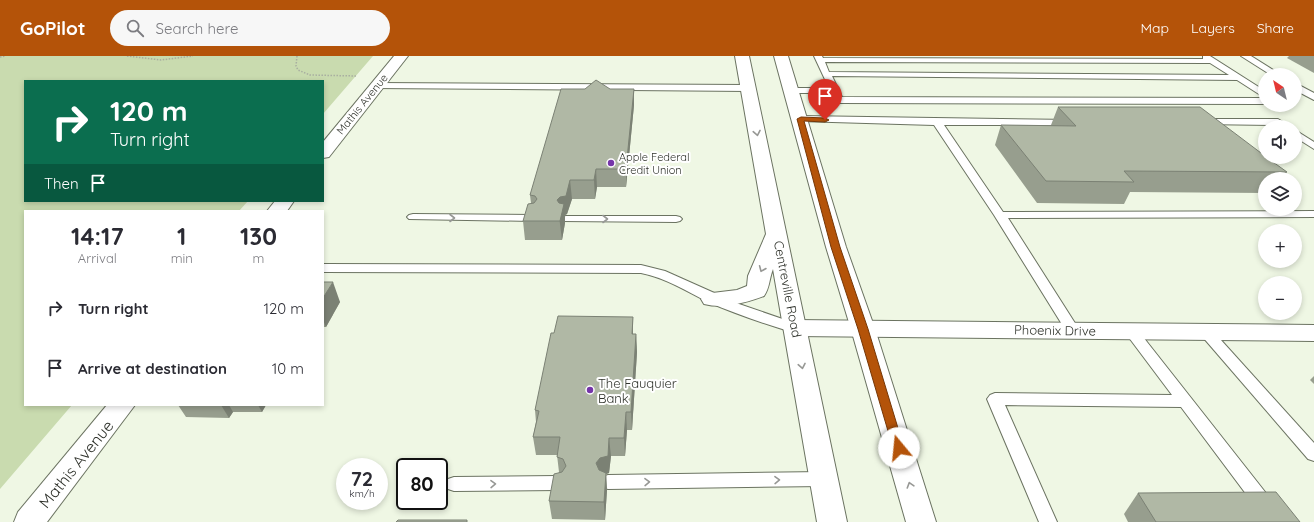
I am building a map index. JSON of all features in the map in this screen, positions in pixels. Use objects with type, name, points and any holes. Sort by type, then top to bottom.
[{"type":"main road","name":"Mathis Avenue","points":[[324,152],[401,56]]},
{"type":"main road","name":"Centreville Road","points":[[742,56],[832,522]]},
{"type":"main road","points":[[780,56],[801,119],[836,247],[863,329],[921,522]]},
{"type":"main road","points":[[278,210],[284,202]]},
{"type":"main road","points":[[712,299],[740,297],[756,291],[759,285],[759,276],[777,233]]},
{"type":"main road","name":"Phoenix Drive","points":[[795,328],[1314,333]]},
{"type":"main road","name":"Mathis Avenue","points":[[29,522],[121,406]]},
{"type":"lane","points":[[1204,56],[1258,91]]},
{"type":"lane","points":[[1245,56],[1265,68]]},
{"type":"lane","points":[[1213,62],[819,58],[839,100],[1258,101]]},
{"type":"lane","points":[[827,74],[1238,78]]},
{"type":"lane","points":[[380,81],[748,88]]},
{"type":"lane","points":[[792,91],[834,90]]},
{"type":"lane","points":[[1302,90],[1314,97]]},
{"type":"lane","points":[[801,119],[937,122],[1080,122]]},
{"type":"lane","points":[[937,122],[1000,214],[1034,271],[1073,330]]},
{"type":"lane","points":[[1190,122],[1258,122]]},
{"type":"lane","points":[[1302,138],[1314,146]]},
{"type":"lane","points":[[1000,214],[1314,214]]},
{"type":"lane","points":[[413,218],[532,218]]},
{"type":"lane","points":[[566,218],[676,219]]},
{"type":"lane","points":[[324,268],[641,269],[662,273],[712,299],[750,315],[795,328]]},
{"type":"lane","points":[[1131,331],[1278,522]]},
{"type":"lane","points":[[1206,332],[1314,454]]},
{"type":"lane","points":[[1048,522],[995,399],[1185,401]]},
{"type":"lane","points":[[608,482],[824,479]]},
{"type":"lane","points":[[454,484],[558,483]]},
{"type":"path","points":[[0,57],[6,56]]},
{"type":"path","points":[[127,56],[161,60],[193,56]]},
{"type":"path","points":[[297,56],[296,66],[298,70],[310,76],[380,81]]},
{"type":"green space","points":[[0,56],[373,56],[324,113],[324,80],[24,80],[24,202],[247,202],[240,210],[24,210],[24,406],[71,406],[0,489]]},
{"type":"building","points":[[596,80],[610,89],[634,89],[626,169],[596,169],[594,180],[570,180],[566,196],[560,197],[557,200],[559,203],[564,204],[560,221],[523,221],[528,204],[534,203],[537,199],[535,196],[530,195],[561,89],[585,89]]},
{"type":"building","points":[[1058,107],[1200,107],[1258,151],[1258,164],[1276,164],[1287,172],[1124,171],[1134,182],[1046,181],[1001,125],[1076,126]]},
{"type":"building","points":[[324,282],[333,282],[324,296]]},
{"type":"building","name":"The Fauquier Bank","points":[[558,316],[633,317],[632,334],[636,334],[631,412],[626,412],[624,438],[609,438],[608,456],[600,458],[596,463],[599,470],[606,473],[604,502],[549,501],[554,474],[562,472],[566,466],[563,459],[557,457],[560,437],[533,437],[539,411],[535,410],[551,333],[554,333]]},
{"type":"building","points":[[1276,492],[1300,522],[1156,522],[1138,493]]},
{"type":"building","points":[[398,520],[467,520],[467,522],[396,522]]},
{"type":"place","name":"Apple Federal Credit Union","points":[[611,163]]},
{"type":"place","name":"The Fauquier Bank","points":[[590,390]]},
{"type":"route","points":[[825,120],[801,119],[836,247],[863,329],[899,448]]}]
